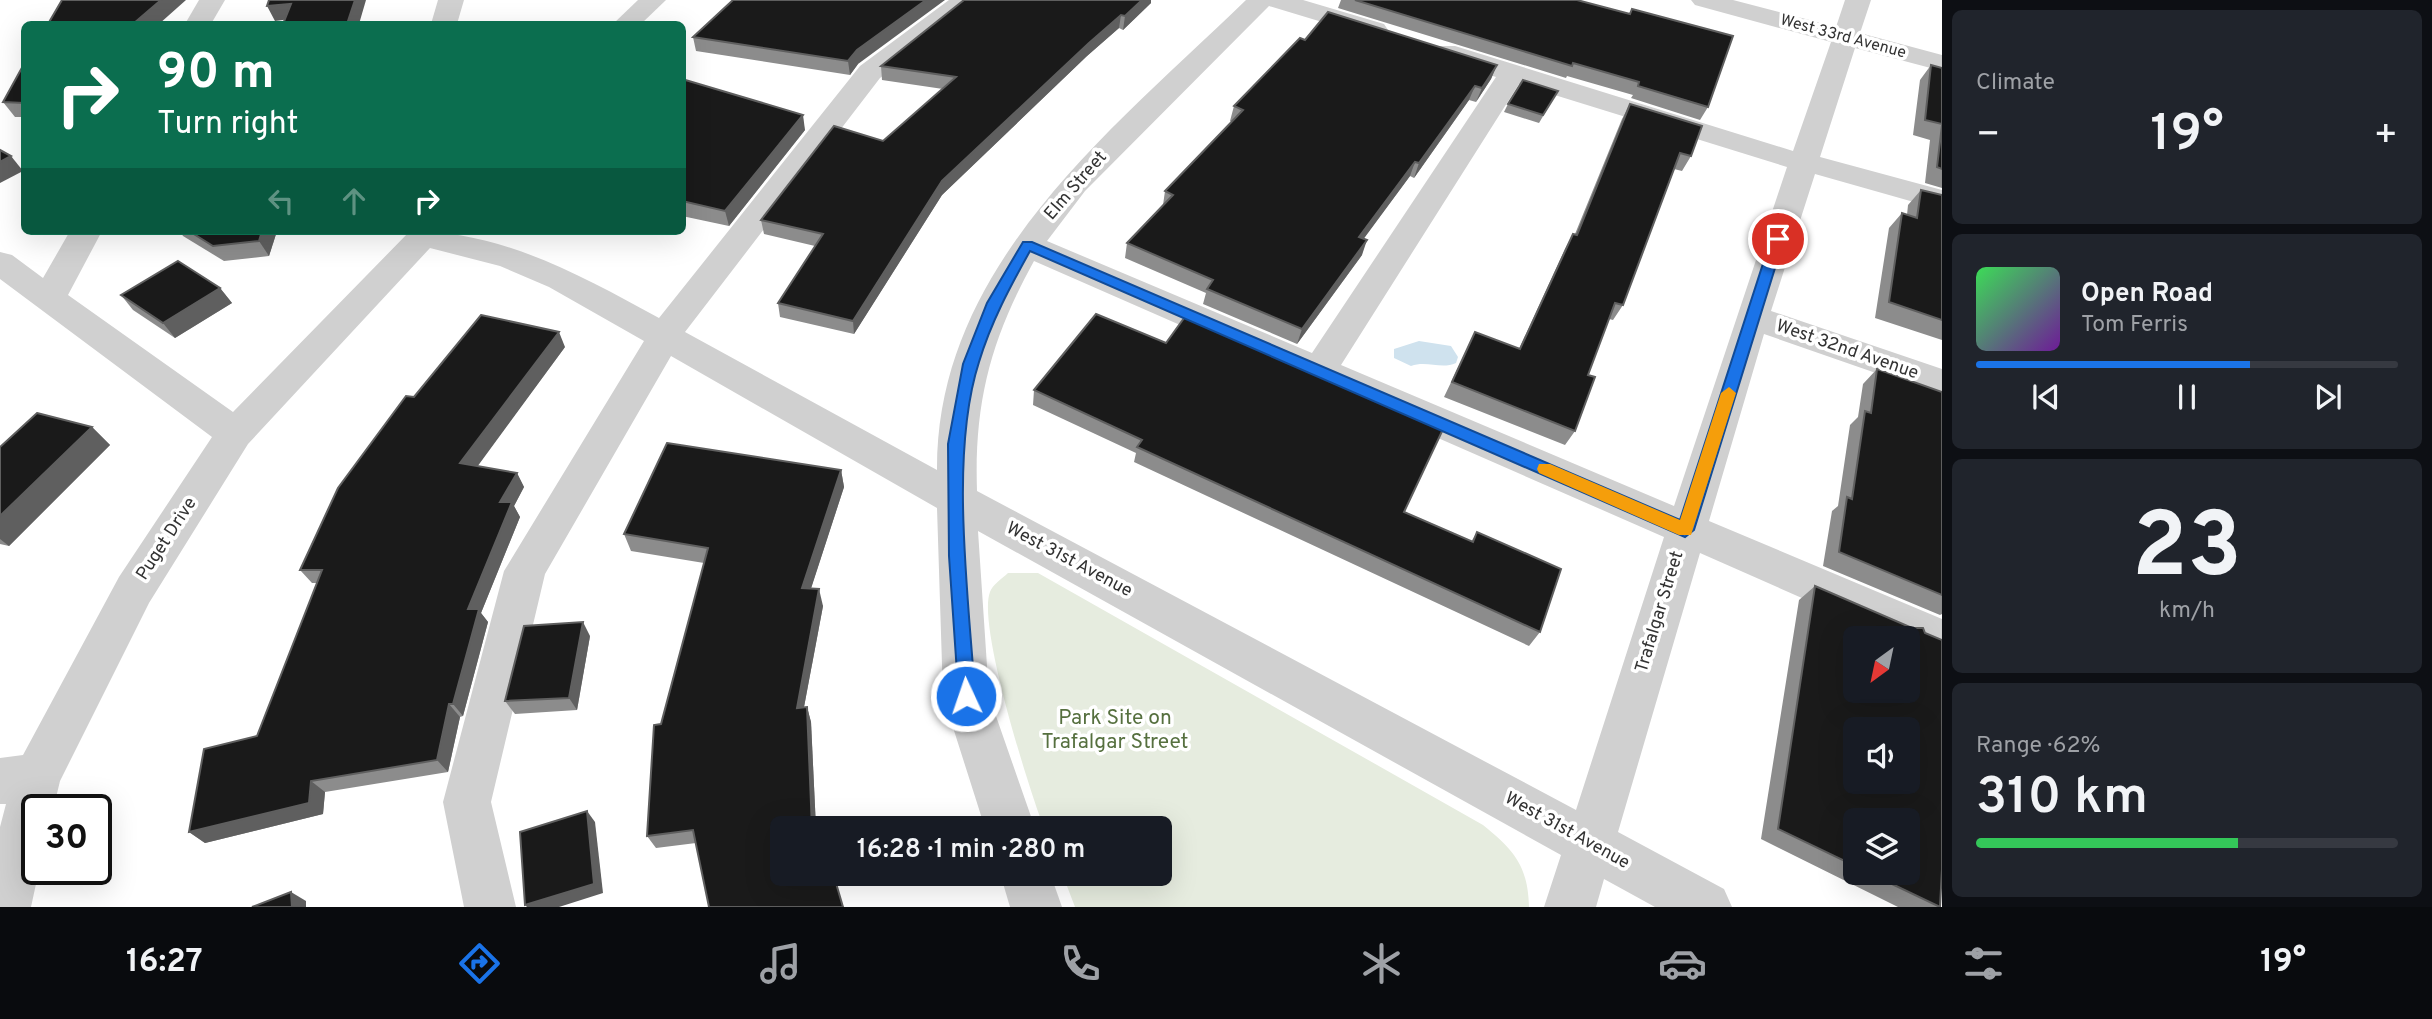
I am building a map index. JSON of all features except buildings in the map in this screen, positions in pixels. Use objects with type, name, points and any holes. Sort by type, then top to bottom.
[{"type":"street","points":[[200,21],[212,0]]},
{"type":"street","points":[[445,21],[452,0]]},
{"type":"street","points":[[629,21],[653,0]]},
{"type":"street","points":[[490,907],[467,802],[525,571],[665,337],[870,72],[965,0]]},
{"type":"street","name":"Elm Street","points":[[1006,816],[966,696],[956,444],[970,364],[994,303],[1027,245],[1074,184],[1260,0]]},
{"type":"street","points":[[1276,0],[1761,152],[1942,200]]},
{"type":"street","name":"West 33rd Avenue","points":[[1704,0],[1942,63]]},
{"type":"street","name":"Trafalgar Street","points":[[1570,907],[1752,317],[1858,0]]},
{"type":"street","points":[[1319,371],[1512,73]]},
{"type":"street","points":[[49,298],[84,235]]},
{"type":"street","name":"Puget Drive","points":[[5,907],[19,779],[134,590],[236,434],[424,235]]},
{"type":"street","name":"West 31st Avenue","points":[[433,235],[510,258],[561,279],[957,499],[1706,907]]},
{"type":"street","points":[[1027,245],[1942,639]]},
{"type":"street","points":[[0,263],[236,434]]},
{"type":"street","name":"West 32nd Avenue","points":[[1752,317],[1942,383]]},
{"type":"street","points":[[1029,886],[1036,907]]},
{"type":"green space","name":"Park Site on Trafalgar Street","points":[[1008,573],[1038,573],[1483,825],[1517,860],[1526,880],[1529,907],[1075,907],[1067,886],[1172,886],[1172,816],[1040,816],[997,671],[988,610],[990,592]]},
{"type":"water","points":[[1419,341],[1451,346],[1458,357],[1456,363],[1445,366],[1411,366],[1394,358],[1394,349]]},
{"type":"slow traffic","points":[[1545,469],[1685,530],[1729,393]]},
{"type":"route","points":[[966,696],[958,556],[956,444],[970,364],[994,303],[1027,245],[1685,530],[1778,239]]}]
